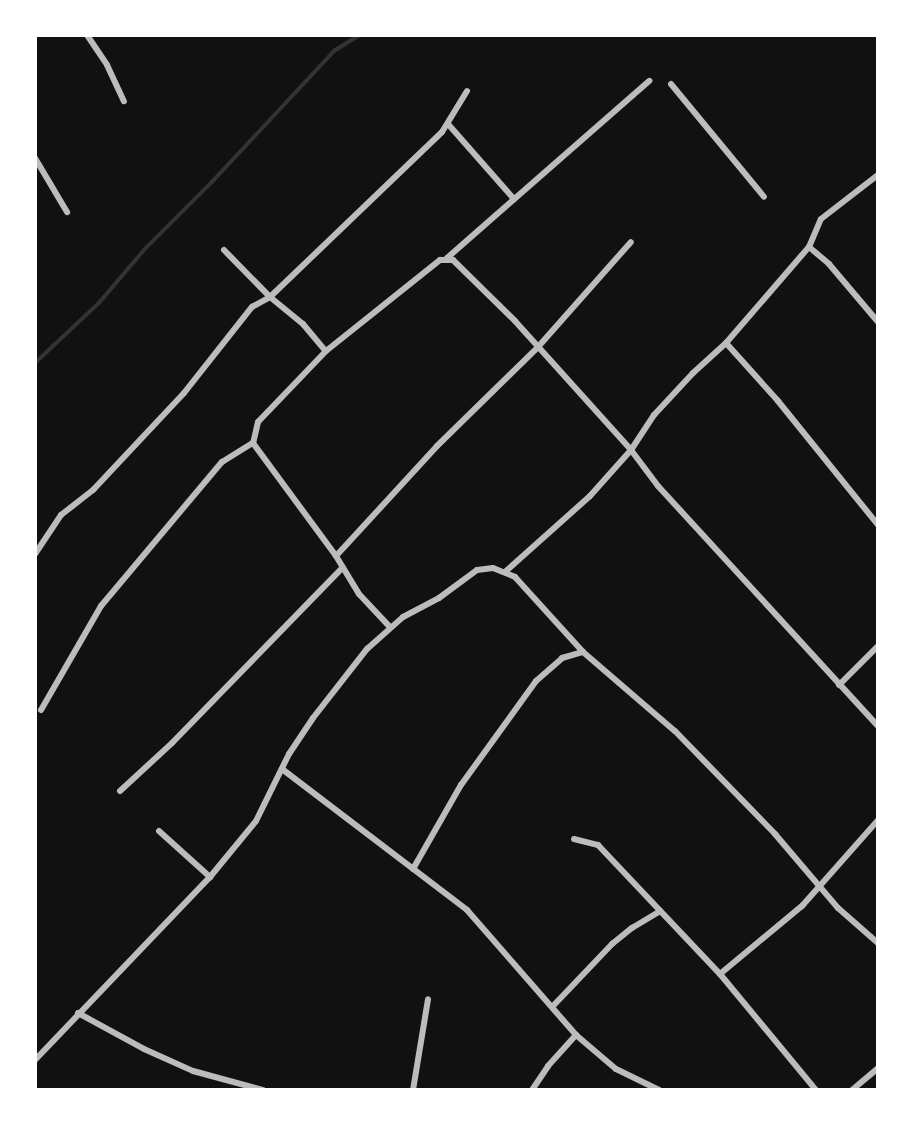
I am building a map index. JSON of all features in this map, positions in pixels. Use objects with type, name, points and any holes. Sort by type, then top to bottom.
[{"type":"street","points":[[86,35],[107,65],[124,101]]},
{"type":"street","points":[[41,710],[101,606],[222,463],[253,443],[258,422],[326,351],[447,258],[649,81]]},
{"type":"street","points":[[671,84],[764,197]]},
{"type":"street","points":[[35,554],[61,515],[93,490],[184,393],[252,307],[270,297],[449,124],[467,91]]},
{"type":"street","points":[[449,124],[514,199]]},
{"type":"street","points":[[35,158],[67,212]]},
{"type":"street","points":[[505,572],[590,496],[631,450],[654,415],[693,373],[726,343],[809,247],[821,219],[878,175]]},
{"type":"street","points":[[336,556],[434,449],[538,346],[631,242]]},
{"type":"street","points":[[809,247],[829,264],[878,323]]},
{"type":"street","points":[[224,250],[270,297],[303,324],[326,351]]},
{"type":"street","points":[[447,258],[462,269],[538,346],[631,450],[658,486],[878,726]]},
{"type":"street","points":[[726,343],[878,526]]},
{"type":"street","points":[[253,443],[336,556],[359,594],[389,626]]},
{"type":"street","points":[[120,791],[172,743],[343,567]]},
{"type":"street","points":[[35,1060],[210,877],[256,821],[282,769],[313,718],[389,626],[439,598],[477,570],[493,568],[515,577],[583,652],[675,731],[775,834],[856,926],[878,943]]},
{"type":"street","points":[[839,685],[878,646]]},
{"type":"street","points":[[413,869],[435,836],[461,785],[536,681],[562,658],[583,652]]},
{"type":"street","points":[[282,769],[467,910],[576,1035],[616,1069],[659,1090]]},
{"type":"street","points":[[720,974],[802,906],[878,820]]},
{"type":"street","points":[[159,831],[210,877]]},
{"type":"street","points":[[574,839],[598,845],[720,974],[816,1090]]},
{"type":"street","points":[[553,1006],[612,944],[660,911]]},
{"type":"street","points":[[413,1090],[428,999]]},
{"type":"street","points":[[78,1013],[144,1049],[193,1071],[263,1090]]},
{"type":"street","points":[[532,1090],[548,1066],[576,1035]]},
{"type":"street","points":[[852,1090],[878,1068]]},
{"type":"waterway","points":[[35,363],[99,303],[145,249],[212,182],[334,51],[360,35]]}]
